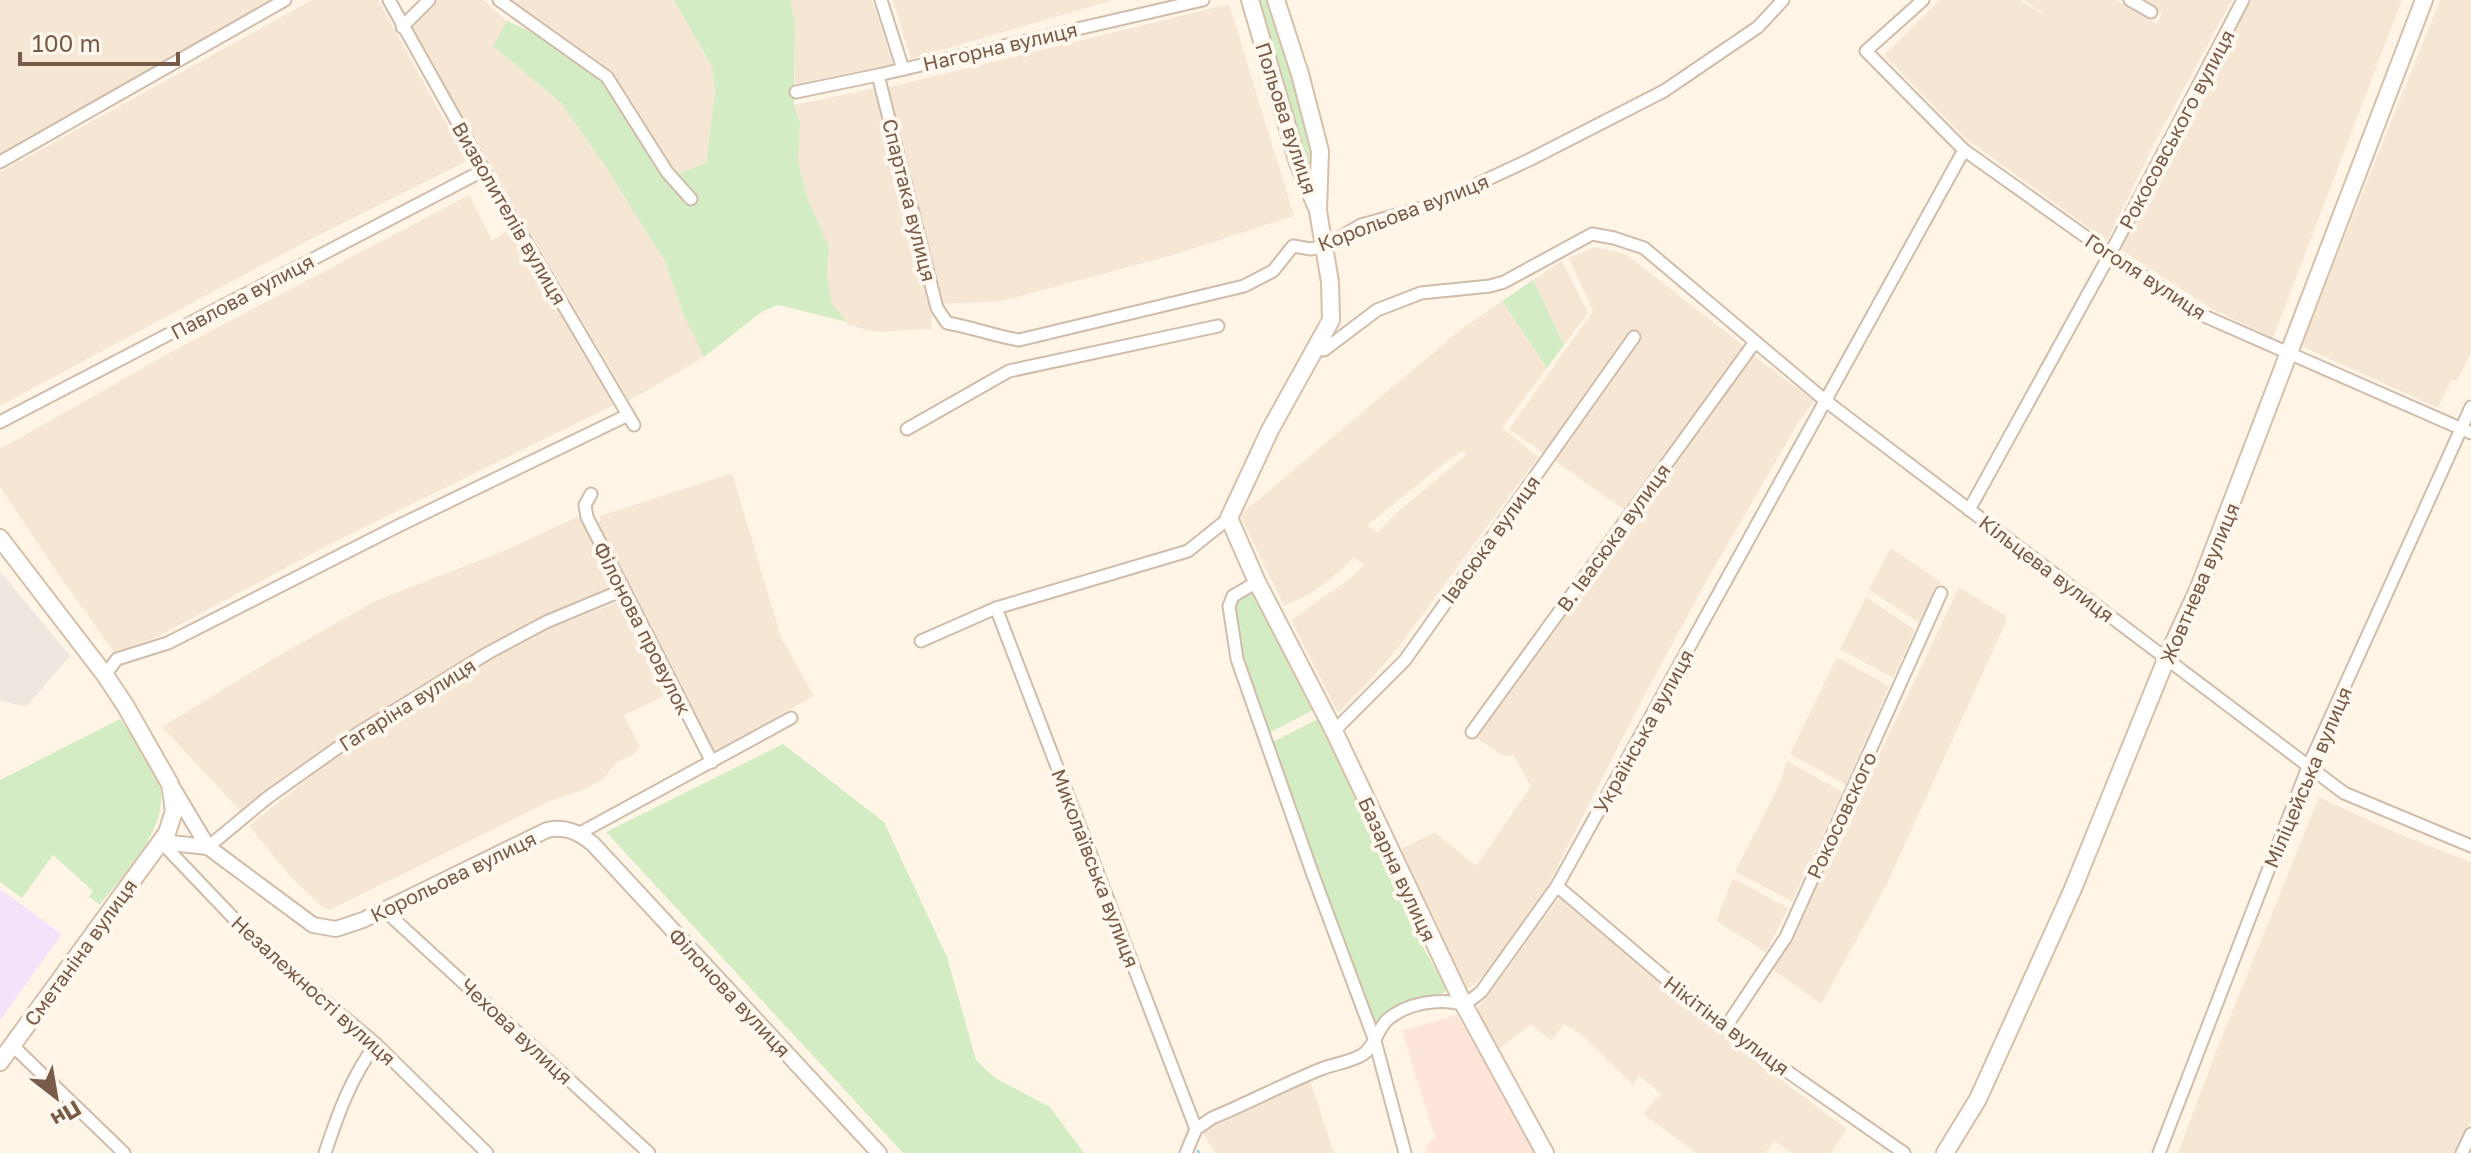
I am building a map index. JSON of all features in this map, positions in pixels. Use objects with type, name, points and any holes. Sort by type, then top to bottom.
[{"type":"main road","name":"Польова вулиця","points":[[1250,0],[1298,163],[1318,211]]},
{"type":"main road","name":"Польова вулиця","points":[[1276,0],[1320,151],[1318,211]]},
{"type":"main road","name":"Жовтнева вулиця","points":[[1945,1153],[1978,1099],[2072,891],[2167,657],[2198,590],[2424,0]]},
{"type":"main road","points":[[1229,518],[1270,430],[1331,320],[1330,282],[1318,211]]},
{"type":"main road","name":"Базарна вулиця","points":[[1229,518],[1257,582],[1334,731],[1464,1005],[1545,1153]]},
{"type":"main road","points":[[0,538],[105,675],[170,784],[174,811],[172,823],[161,842]]},
{"type":"main road","name":"Сметаніна вулиця","points":[[0,1062],[161,842]]},
{"type":"street","points":[[0,162],[285,0]]},
{"type":"street","name":"Визволителів вулиця","points":[[105,675],[117,659],[168,643],[384,533],[631,420],[484,170],[389,0]]},
{"type":"street","points":[[402,27],[429,0]]},
{"type":"street","points":[[499,0],[607,77],[667,172],[691,199]]},
{"type":"street","points":[[881,0],[903,69]]},
{"type":"street","name":"Нагорна вулиця","points":[[796,92],[1203,0]]},
{"type":"street","name":"Корольова вулиця","points":[[947,323],[1019,340],[1244,286],[1273,271],[1293,246],[1311,249],[1325,246],[1361,225],[1432,205],[1664,91],[1758,27],[1783,0]]},
{"type":"street","name":"Гоголя вулиця","points":[[1923,0],[1866,51],[1964,150],[2202,315],[2466,430]]},
{"type":"street","points":[[2130,0],[2151,12]]},
{"type":"street","name":"Рокосовського вулиця","points":[[1969,510],[2110,254],[2243,0]]},
{"type":"street","name":"Спартака вулиця","points":[[878,75],[937,308],[947,323]]},
{"type":"street","name":"Українська вулиця","points":[[1464,1005],[1481,992],[1557,886],[1964,150]]},
{"type":"street","name":"Павлова вулиця","points":[[0,422],[484,170]]},
{"type":"street","name":"Кільцева вулиця","points":[[1316,348],[1324,350],[1335,345],[1377,310],[1421,293],[1504,282],[1592,234],[1614,238],[1648,252],[1827,402],[2344,793],[2471,846]]},
{"type":"street","points":[[907,429],[1009,371],[1218,326]]},
{"type":"street","name":"Івасюка вулиця","points":[[1334,731],[1405,660],[1634,337]]},
{"type":"street","name":"В. Івасюка вулиця","points":[[1472,732],[1755,342]]},
{"type":"street","name":"Міліцейська вулиця","points":[[2159,1153],[2308,767],[2466,430],[2471,407]]},
{"type":"street","name":"Філонова провулок","points":[[591,494],[585,505],[587,517],[712,762]]},
{"type":"street","points":[[921,641],[996,608],[1188,551],[1229,518]]},
{"type":"street","points":[[1257,582],[1233,596],[1229,606],[1237,659],[1375,1041],[1405,1153]]},
{"type":"street","name":"Гагаріна вулиця","points":[[208,847],[267,798],[357,734],[488,653],[546,622],[623,590]]},
{"type":"street","name":"Рокосовского","points":[[1725,1028],[1786,937],[1941,593]]},
{"type":"street","name":"Миколаївська вулиця","points":[[996,608],[1196,1129]]},
{"type":"street","name":"Корольова вулиця","points":[[208,847],[313,925],[336,929],[384,910],[547,830],[567,829],[580,833],[791,718]]},
{"type":"street","points":[[170,784],[208,847]]},
{"type":"street","name":"Філонова вулиця","points":[[580,833],[879,1153]]},
{"type":"street","points":[[161,842],[208,847]]},
{"type":"street","name":"Незалежності вулиця","points":[[161,842],[264,950],[376,1044],[487,1153]]},
{"type":"street","name":"Нікітіна вулиця","points":[[1557,886],[1725,1028],[1904,1153]]},
{"type":"street","name":"Чехова вулиця","points":[[384,910],[649,1153]]},
{"type":"street","points":[[1186,1153],[1196,1129],[1212,1118],[1364,1054],[1386,1021],[1405,1010],[1432,1001],[1448,1000],[1464,1005]]},
{"type":"street","points":[[325,1153],[360,1065],[376,1044]]},
{"type":"street","points":[[12,1045],[124,1153]]},
{"type":"street","points":[[2462,1153],[2471,1134]]},
{"type":"shaded area","points":[[0,0],[274,0],[0,153]]},
{"type":"shaded area","points":[[312,0],[378,0],[467,161],[309,240],[0,406],[0,172]]},
{"type":"shaded area","points":[[436,0],[483,0],[507,21],[494,46],[561,103],[583,133],[653,238],[704,357],[629,401],[409,25]]},
{"type":"shaded area","points":[[508,0],[674,0],[712,67],[715,92],[706,163],[675,175],[611,71]]},
{"type":"shaded area","points":[[790,0],[872,0],[893,64],[795,84],[795,22]]},
{"type":"shaded area","points":[[893,0],[1110,0],[1110,1],[911,59]]},
{"type":"shaded area","points":[[1940,0],[2019,0],[2051,19],[2024,0],[2116,0],[2157,24],[2162,13],[2141,0],[2232,0],[2154,144],[2107,241],[1965,138],[1884,55]]},
{"type":"shaded area","points":[[2252,0],[2402,0],[2273,338],[2212,309],[2120,249],[2219,54]]},
{"type":"shaded area","points":[[2440,0],[2471,0],[2471,352],[2457,381],[2451,380],[2438,408],[2301,346]]},
{"type":"shaded area","points":[[1229,4],[1294,216],[1173,255],[1002,301],[942,304],[886,88]]},
{"type":"shaded area","points":[[875,88],[931,306],[932,329],[875,332],[849,325],[832,305],[827,277],[829,247],[807,197],[798,161],[800,123],[794,105]]},
{"type":"shaded area","points":[[469,195],[492,240],[514,227],[614,405],[334,542],[155,638],[114,652],[0,487],[0,449],[171,352]]},
{"type":"shaded area","points":[[1595,247],[1626,254],[1745,347],[1626,511],[1509,429],[1593,311],[1569,258]]},
{"type":"shaded area","points":[[1562,261],[1588,313],[1564,345],[1533,280]]},
{"type":"shaded area","points":[[1502,301],[1547,368],[1502,428],[1538,457],[1398,648],[1338,713],[1291,620],[1364,565],[1354,557],[1310,594],[1284,606],[1240,515],[1459,331]],"holes":[[[1463,451],[1466,455],[1397,512],[1377,533],[1368,525],[1437,469]]]},
{"type":"shaded area","points":[[1752,354],[1814,401],[1798,423],[1708,578],[1545,891],[1501,957],[1467,989],[1399,850],[1435,832],[1476,866],[1531,786],[1513,755],[1504,756],[1473,736]]},
{"type":"shaded area","points":[[732,473],[781,637],[814,696],[720,749],[713,750],[599,526],[600,516]]},
{"type":"shaded area","points":[[579,516],[584,519],[616,587],[521,627],[477,652],[317,754],[242,813],[162,727],[375,601],[506,550]]},
{"type":"shaded area","points":[[1891,548],[1941,582],[1921,624],[1869,590]]},
{"type":"shaded area","points":[[0,571],[70,656],[26,707],[0,700]]},
{"type":"shaded area","points":[[1959,587],[2006,616],[2005,624],[1886,886],[1821,1004],[1772,969],[1796,930]]},
{"type":"shaded area","points":[[1866,597],[1915,630],[1893,678],[1840,649]]},
{"type":"shaded area","points":[[622,601],[667,695],[624,715],[640,747],[633,755],[617,762],[603,779],[583,790],[548,802],[330,910],[321,906],[289,875],[249,826],[340,753],[471,669],[550,628]]},
{"type":"shaded area","points":[[1837,657],[1889,686],[1846,785],[1790,754]]},
{"type":"shaded area","points":[[1787,761],[1843,792],[1792,901],[1735,872],[1779,785]]},
{"type":"shaded area","points":[[2319,797],[2394,832],[2471,862],[2471,1121],[2455,1153],[2178,1153],[2215,1054]]},
{"type":"shaded area","points":[[1733,878],[1788,908],[1766,952],[1716,921]]},
{"type":"shaded area","points":[[0,889],[62,934],[0,1020]]},
{"type":"shaded area","points":[[1560,897],[1731,1043],[1847,1129],[1831,1153],[1791,1153],[1775,1141],[1765,1153],[1696,1153],[1643,1114],[1661,1094],[1639,1075],[1633,1085],[1584,1037],[1564,1024],[1551,1041],[1531,1024],[1497,1051],[1475,1012]]},
{"type":"shaded area","points":[[1457,1015],[1536,1153],[1427,1153],[1425,1147],[1435,1137],[1402,1031]]},
{"type":"shaded area","points":[[1310,1080],[1334,1153],[1216,1153],[1202,1132]]},
{"type":"green space","points":[[674,0],[790,0],[795,22],[794,105],[800,123],[798,161],[807,197],[829,247],[827,274],[832,304],[847,322],[779,305],[763,311],[704,357],[683,313],[665,261],[604,164],[561,103],[493,46],[507,21],[545,39],[594,73],[604,81],[669,181],[675,175],[706,163],[715,92],[712,67]]},
{"type":"green space","points":[[1257,0],[1271,0],[1313,142],[1313,162],[1308,168]]},
{"type":"green space","points":[[1533,280],[1564,345],[1547,368],[1502,301]]},
{"type":"green space","points":[[1254,590],[1315,709],[1267,734],[1254,702],[1232,607],[1239,597]]},
{"type":"green space","points":[[1320,718],[1424,949],[1448,990],[1375,1027],[1271,743]]},
{"type":"green space","points":[[120,719],[149,761],[160,788],[158,819],[151,835],[100,905],[89,897],[93,891],[53,855],[22,898],[0,882],[0,780]]},
{"type":"green space","points":[[783,744],[884,822],[947,957],[976,1060],[995,1078],[1050,1107],[1084,1153],[903,1153],[606,832]]}]
